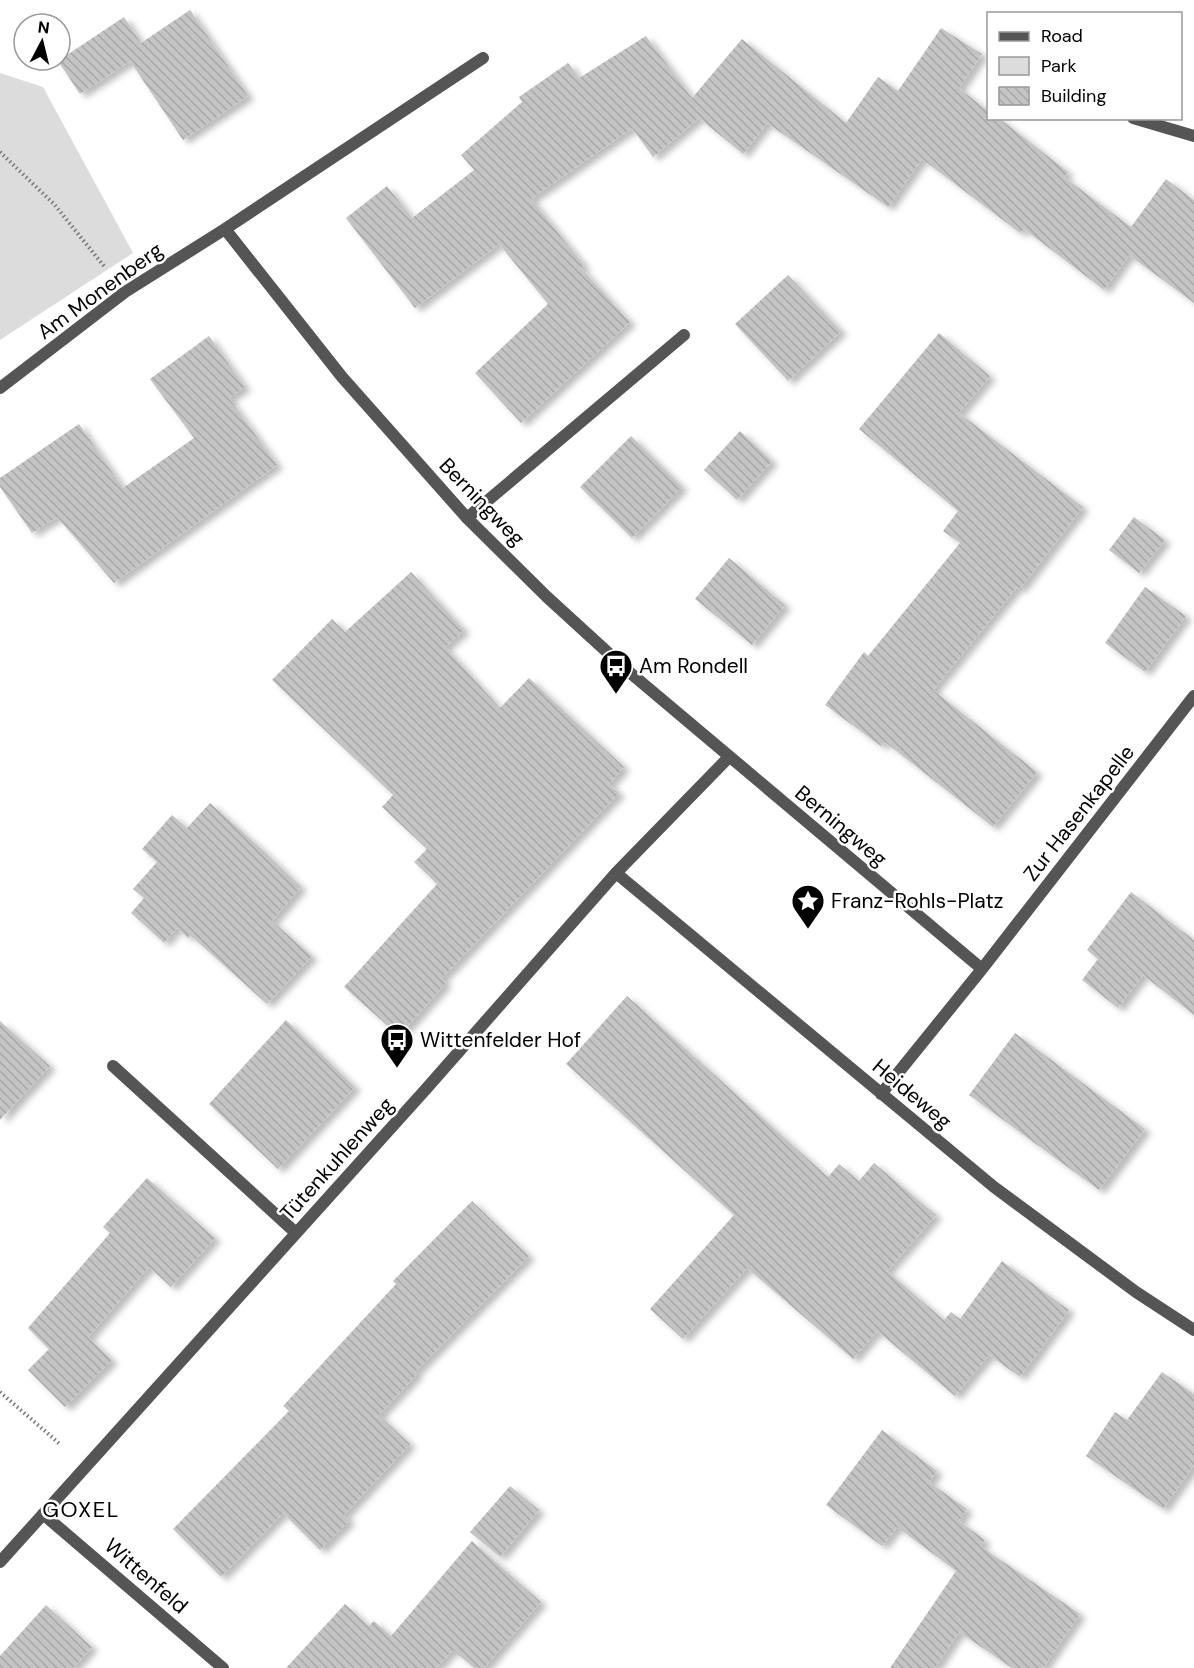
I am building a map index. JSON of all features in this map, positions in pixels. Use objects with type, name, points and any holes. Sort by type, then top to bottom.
[{"type":"street","points":[[225,229],[483,58]]},
{"type":"street","points":[[1140,120],[1194,136]]},
{"type":"street","name":"Am Monenberg","points":[[0,388],[125,292],[225,229]]},
{"type":"street","name":"Berningweg","points":[[225,229],[342,377],[467,518],[547,597],[628,671],[982,969]]},
{"type":"street","points":[[467,518],[684,335]]},
{"type":"street","name":"Zur Hasenkapelle","points":[[881,1094],[982,969],[1194,696]]},
{"type":"street","name":"Tütenkuhlenweg","points":[[0,1562],[615,873],[729,757]]},
{"type":"street","name":"Heideweg","points":[[615,873],[994,1187],[1136,1292],[1194,1330]]},
{"type":"street","points":[[113,1066],[296,1233]]},
{"type":"street","name":"Wittenfeld","points":[[43,1514],[223,1668]]},
{"type":"path","points":[[0,152],[54,204],[125,292]]},
{"type":"path","points":[[0,1392],[86,1467]]},
{"type":"green space","points":[[0,73],[43,87],[133,253],[0,340]]},
{"type":"building","points":[[190,10],[248,96],[183,140],[130,61],[80,94],[65,72],[72,72],[72,52],[124,17],[141,43]]},
{"type":"building","points":[[941,28],[982,54],[959,88],[987,110],[987,120],[1002,120],[1068,172],[1064,177],[1131,227],[1166,179],[1194,200],[1194,303],[1129,255],[1104,290],[1024,229],[1020,233],[922,159],[888,207],[767,123],[743,154],[699,118],[653,157],[632,128],[531,199],[584,265],[581,268],[630,322],[521,423],[475,373],[548,304],[499,244],[415,308],[346,218],[387,186],[412,218],[474,170],[461,155],[522,102],[519,97],[568,63],[579,78],[646,36],[692,98],[742,39],[846,123],[878,77],[898,91]]},
{"type":"building","points":[[788,275],[841,331],[788,381],[735,324]]},
{"type":"building","points":[[939,333],[990,376],[959,413],[1083,507],[1020,589],[1017,587],[933,690],[1037,772],[993,827],[885,742],[881,746],[825,705],[864,652],[868,656],[960,543],[943,531],[958,511],[859,429]]},
{"type":"building","points":[[209,336],[245,387],[229,398],[277,465],[114,583],[57,517],[32,533],[0,487],[0,478],[79,424],[123,488],[194,438],[150,379]]},
{"type":"building","points":[[740,431],[772,461],[737,500],[704,470]]},
{"type":"building","points":[[631,436],[682,487],[632,538],[580,487]]},
{"type":"building","points":[[1134,517],[1165,540],[1139,573],[1109,550]]},
{"type":"building","points":[[729,558],[785,605],[752,645],[695,599]]},
{"type":"building","points":[[411,572],[464,630],[445,647],[500,708],[529,678],[624,767],[609,784],[619,793],[441,979],[446,983],[399,1036],[344,987],[437,884],[414,862],[427,849],[382,807],[393,795],[272,680],[332,619],[345,632]]},
{"type":"building","points":[[1145,587],[1186,616],[1145,672],[1105,643]]},
{"type":"building","points":[[210,803],[301,887],[272,921],[312,956],[267,1004],[190,935],[188,938],[177,928],[164,943],[131,913],[144,898],[133,889],[157,862],[142,849],[172,815],[187,828]]},
{"type":"building","points":[[1131,892],[1194,940],[1194,1015],[1143,975],[1118,1008],[1082,980],[1098,959],[1087,950]]},
{"type":"building","points":[[627,996],[828,1177],[839,1164],[859,1181],[874,1163],[936,1215],[887,1271],[944,1320],[951,1312],[960,1319],[1002,1261],[1069,1310],[1020,1377],[989,1355],[955,1396],[877,1331],[853,1359],[747,1268],[683,1339],[650,1309],[734,1215],[566,1064]]},
{"type":"building","points":[[286,1020],[355,1087],[278,1169],[209,1104]]},
{"type":"building","points":[[0,1021],[50,1066],[0,1120]]},
{"type":"building","points":[[1015,1033],[1145,1129],[1099,1190],[969,1095]]},
{"type":"building","points":[[147,1178],[215,1238],[171,1287],[149,1267],[88,1337],[112,1360],[65,1407],[28,1370],[49,1349],[28,1328],[110,1233],[103,1227]]},
{"type":"building","points":[[472,1201],[529,1256],[415,1372],[417,1374],[379,1415],[410,1444],[344,1515],[349,1521],[320,1550],[283,1513],[221,1577],[173,1529],[289,1411],[283,1406],[396,1284],[393,1281]]},
{"type":"building","points":[[1162,1372],[1194,1394],[1194,1465],[1163,1509],[1086,1456],[1115,1412],[1127,1420]]},
{"type":"building","points":[[882,1430],[937,1471],[929,1482],[967,1509],[959,1521],[985,1540],[980,1546],[1080,1614],[1043,1668],[1012,1668],[959,1632],[935,1668],[890,1668],[956,1571],[897,1527],[882,1546],[826,1505]]},
{"type":"building","points":[[510,1486],[539,1510],[500,1557],[470,1532]]},
{"type":"building","points":[[472,1541],[541,1602],[484,1668],[474,1668],[453,1650],[436,1668],[286,1668],[345,1604],[369,1626],[374,1621],[391,1636]]},
{"type":"building","points":[[46,1605],[92,1647],[73,1668],[0,1668],[0,1656]]},
{"type":"place","name":"Am Rondell","points":[[616,695]]},
{"type":"place","name":"Franz-Rohls-Platz","points":[[808,930]]},
{"type":"place","name":"Wittenfelder Hof","points":[[397,1069]]},
{"type":"district","name":"GOXEL","points":[[81,1509]]}]
